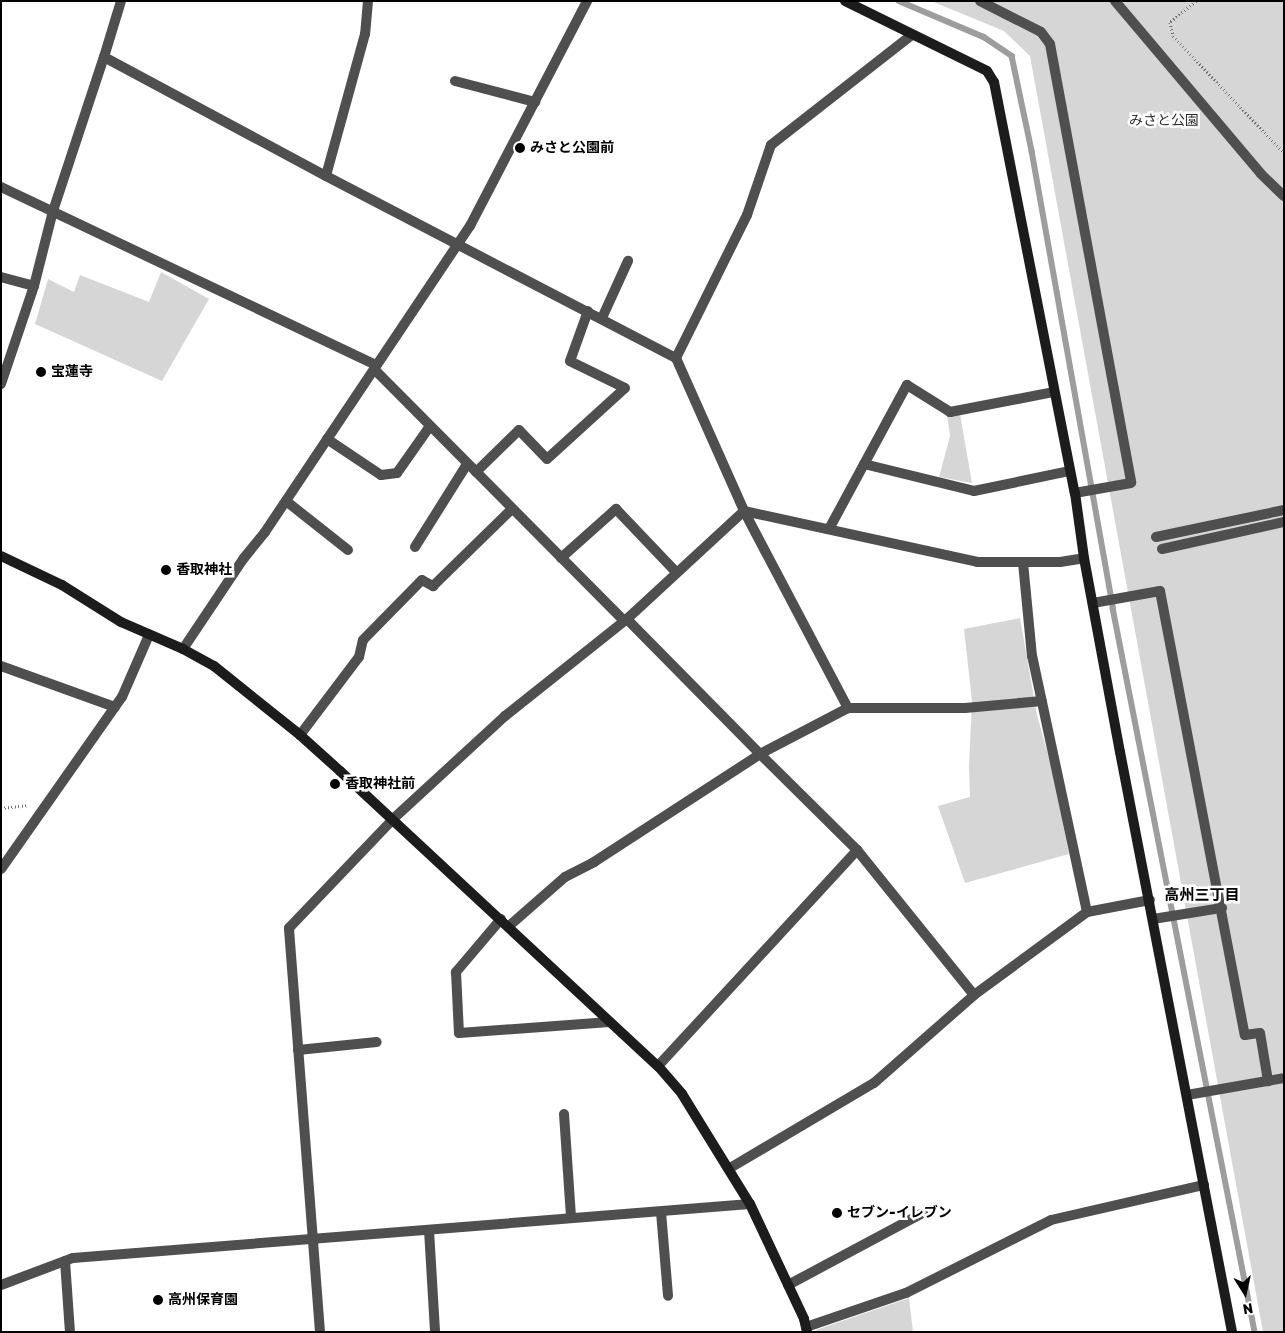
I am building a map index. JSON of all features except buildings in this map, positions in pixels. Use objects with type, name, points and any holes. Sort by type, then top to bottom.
[{"type":"street","points":[[1,384],[34,286],[53,211],[121,1]]},
{"type":"street","points":[[326,176],[365,34],[368,1]]},
{"type":"street","points":[[183,649],[244,558],[286,501],[459,243],[587,1]]},
{"type":"street","points":[[845,1],[987,70],[994,82],[1075,493],[1084,558],[1232,1332]]},
{"type":"street","points":[[980,1],[1041,32],[1050,44],[1131,483],[1075,493]]},
{"type":"street","points":[[1115,1],[1262,174],[1284,196]]},
{"type":"street","points":[[676,358],[747,215],[771,145],[912,35]]},
{"type":"street","points":[[104,57],[326,176],[459,243],[676,358],[744,511],[848,708]]},
{"type":"street","points":[[455,82],[535,102]]},
{"type":"street","points":[[1,187],[375,367],[467,464],[857,850],[974,995]]},
{"type":"street","points":[[602,318],[628,261]]},
{"type":"street","points":[[1,277],[34,286]]},
{"type":"street","points":[[476,472],[519,430],[547,459],[625,388],[570,361],[588,311]]},
{"type":"street","points":[[829,529],[907,385],[950,412],[1054,392]]},
{"type":"street","points":[[327,439],[381,475],[397,473],[430,426]]},
{"type":"street","points":[[415,547],[467,464]]},
{"type":"street","points":[[864,464],[974,491],[1070,471]]},
{"type":"street","points":[[286,501],[348,550]]},
{"type":"street","points":[[300,735],[359,656],[363,640],[422,580],[433,586],[512,509]]},
{"type":"street","points":[[561,558],[616,509],[677,573]]},
{"type":"street","points":[[1156,537],[1284,510]]},
{"type":"street","points":[[744,511],[977,562],[1060,562],[1084,558]]},
{"type":"street","points":[[320,1332],[289,928],[393,819],[505,716],[625,620],[744,511]]},
{"type":"street","points":[[1162,549],[1284,522]]},
{"type":"street","points":[[1,556],[62,585],[121,622],[183,649],[214,666],[300,735],[505,922],[658,1066],[682,1094],[730,1168],[750,1204],[807,1329],[906,1293],[1051,1220],[1204,1185]]},
{"type":"street","points":[[1024,563],[1032,656],[1087,912]]},
{"type":"street","points":[[1093,603],[1160,591],[1245,1034],[1260,1033],[1268,1081]]},
{"type":"street","points":[[1,870],[122,697],[149,635]]},
{"type":"street","points":[[1,666],[115,707]]},
{"type":"street","points":[[610,1022],[459,1032],[456,972],[505,922],[565,876],[594,862],[760,754],[848,708],[965,708],[1042,701]]},
{"type":"street","points":[[658,1066],[857,850]]},
{"type":"street","points":[[730,1168],[874,1083],[974,995],[1009,971],[1026,954],[1087,912],[1150,900]]},
{"type":"street","points":[[1153,919],[1222,908]]},
{"type":"street","points":[[298,1050],[377,1042]]},
{"type":"street","points":[[1187,1095],[1284,1078]]},
{"type":"street","points":[[564,1114],[571,1218]]},
{"type":"street","points":[[1,1285],[73,1258],[750,1204]]},
{"type":"street","points":[[660,1212],[668,1296]]},
{"type":"street","points":[[788,1285],[923,1212]]},
{"type":"street","points":[[429,1230],[435,1332]]},
{"type":"street","points":[[65,1261],[70,1332]]},
{"type":"path","points":[[1196,1],[1170,22],[1173,36],[1284,153]]},
{"type":"path","points":[[1,808],[47,804]]},
{"type":"green space","name":"みさと公園","points":[[931,1],[1284,1],[1284,1332],[1263,1332],[1030,56],[1004,31]]},
{"type":"green space","points":[[161,272],[209,299],[162,381],[35,324],[48,279],[74,292],[80,275],[149,302]]},
{"type":"green space","points":[[960,414],[972,483],[939,477],[950,436],[947,415]]},
{"type":"green space","points":[[1020,618],[1037,715],[1053,773],[1069,854],[965,883],[938,806],[970,797],[969,766],[972,701],[964,629]]},
{"type":"green space","points":[[909,1298],[913,1332],[817,1332],[816,1330]]},
{"type":"waterway","points":[[899,1],[984,37],[1012,56],[1032,151],[1113,608],[1255,1332]]},
{"type":"place","name":"みさと公園前","points":[[520,148]]},
{"type":"place","name":"宝蓮寺","points":[[41,372]]},
{"type":"place","name":"香取神社","points":[[166,570]]},
{"type":"place","name":"香取神社前","points":[[335,784]]},
{"type":"place","name":"セブン-イレブン","points":[[837,1213]]},
{"type":"place","name":"高州保育園","points":[[158,1300]]},
{"type":"district","name":"高州三丁目","points":[[1202,896]]}]
